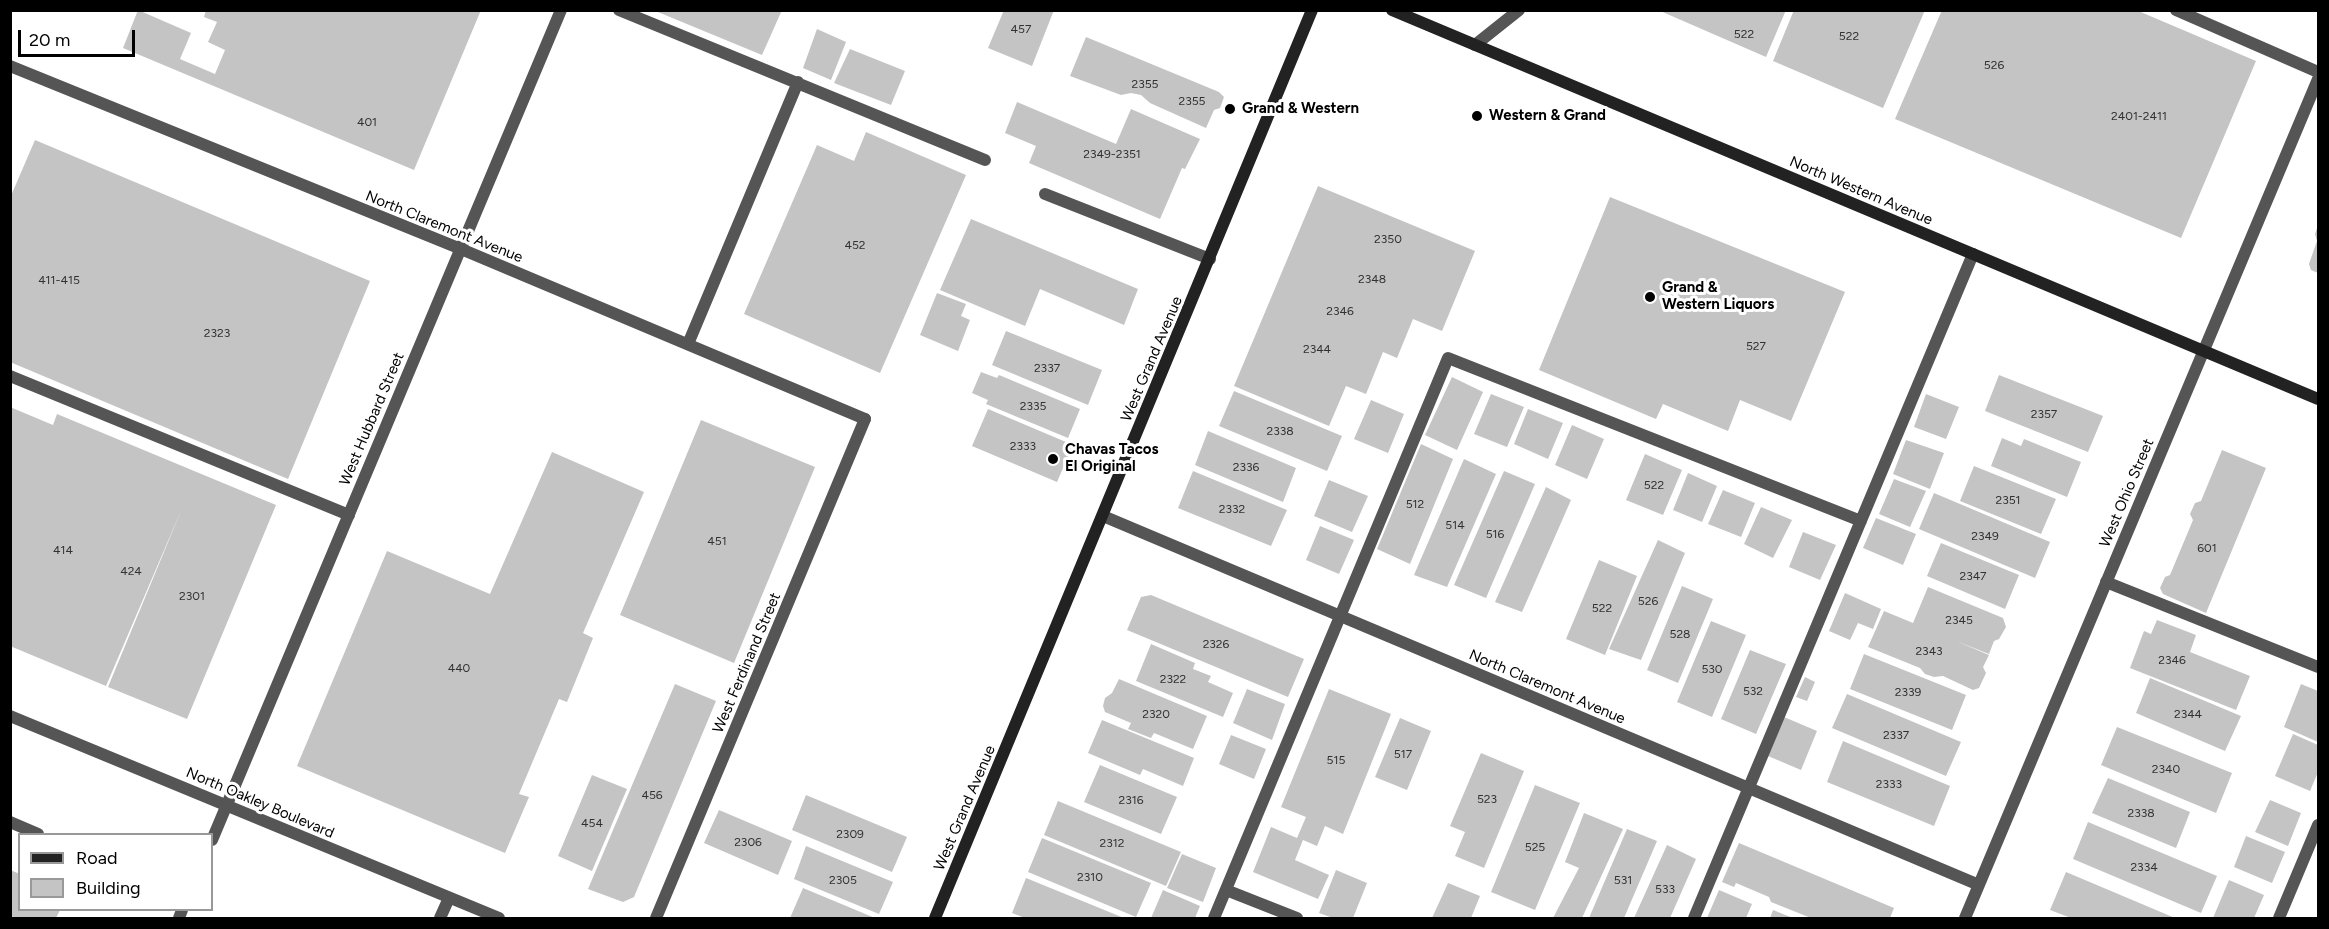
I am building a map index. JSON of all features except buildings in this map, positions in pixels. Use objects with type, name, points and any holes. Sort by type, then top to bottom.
[{"type":"main road","name":"West Grand Avenue","points":[[935,918],[1312,10]]},
{"type":"main road","name":"North Western Avenue","points":[[1392,10],[2319,399]]},
{"type":"street","name":"West Hubbard Street","points":[[213,838],[561,10]]},
{"type":"street","points":[[619,10],[986,160]]},
{"type":"street","points":[[1475,45],[1519,10]]},
{"type":"street","points":[[2176,10],[2319,72]]},
{"type":"street","name":"North Claremont Avenue","points":[[10,66],[460,249],[865,419]]},
{"type":"street","name":"West Ohio Street","points":[[1965,918],[2319,79]]},
{"type":"street","points":[[688,344],[798,82]]},
{"type":"street","points":[[1045,194],[1210,259]]},
{"type":"street","points":[[1694,918],[1972,254]]},
{"type":"street","points":[[1214,918],[1448,358],[1861,521]]},
{"type":"street","points":[[10,376],[349,514]]},
{"type":"street","name":"West Ferdinand Street","points":[[656,918],[865,419]]},
{"type":"street","name":"North Claremont Avenue","points":[[1103,516],[1978,885]]},
{"type":"street","points":[[2106,582],[2319,668]]},
{"type":"street","name":"North Oakley Boulevard","points":[[10,716],[499,918]]},
{"type":"street","points":[[10,822],[36,833]]},
{"type":"street","points":[[2280,918],[2319,825]]},
{"type":"street","points":[[1226,890],[1297,918]]},
{"type":"street","points":[[440,918],[449,898]]},
{"type":"place","name":"Grand & Western","points":[[1230,109]]},
{"type":"place","name":"Western & Grand","points":[[1477,116]]},
{"type":"place","name":"Grand & Western Liquors","points":[[1650,297]]},
{"type":"place","name":"Chavas Tacos El Original","points":[[1053,459]]}]
